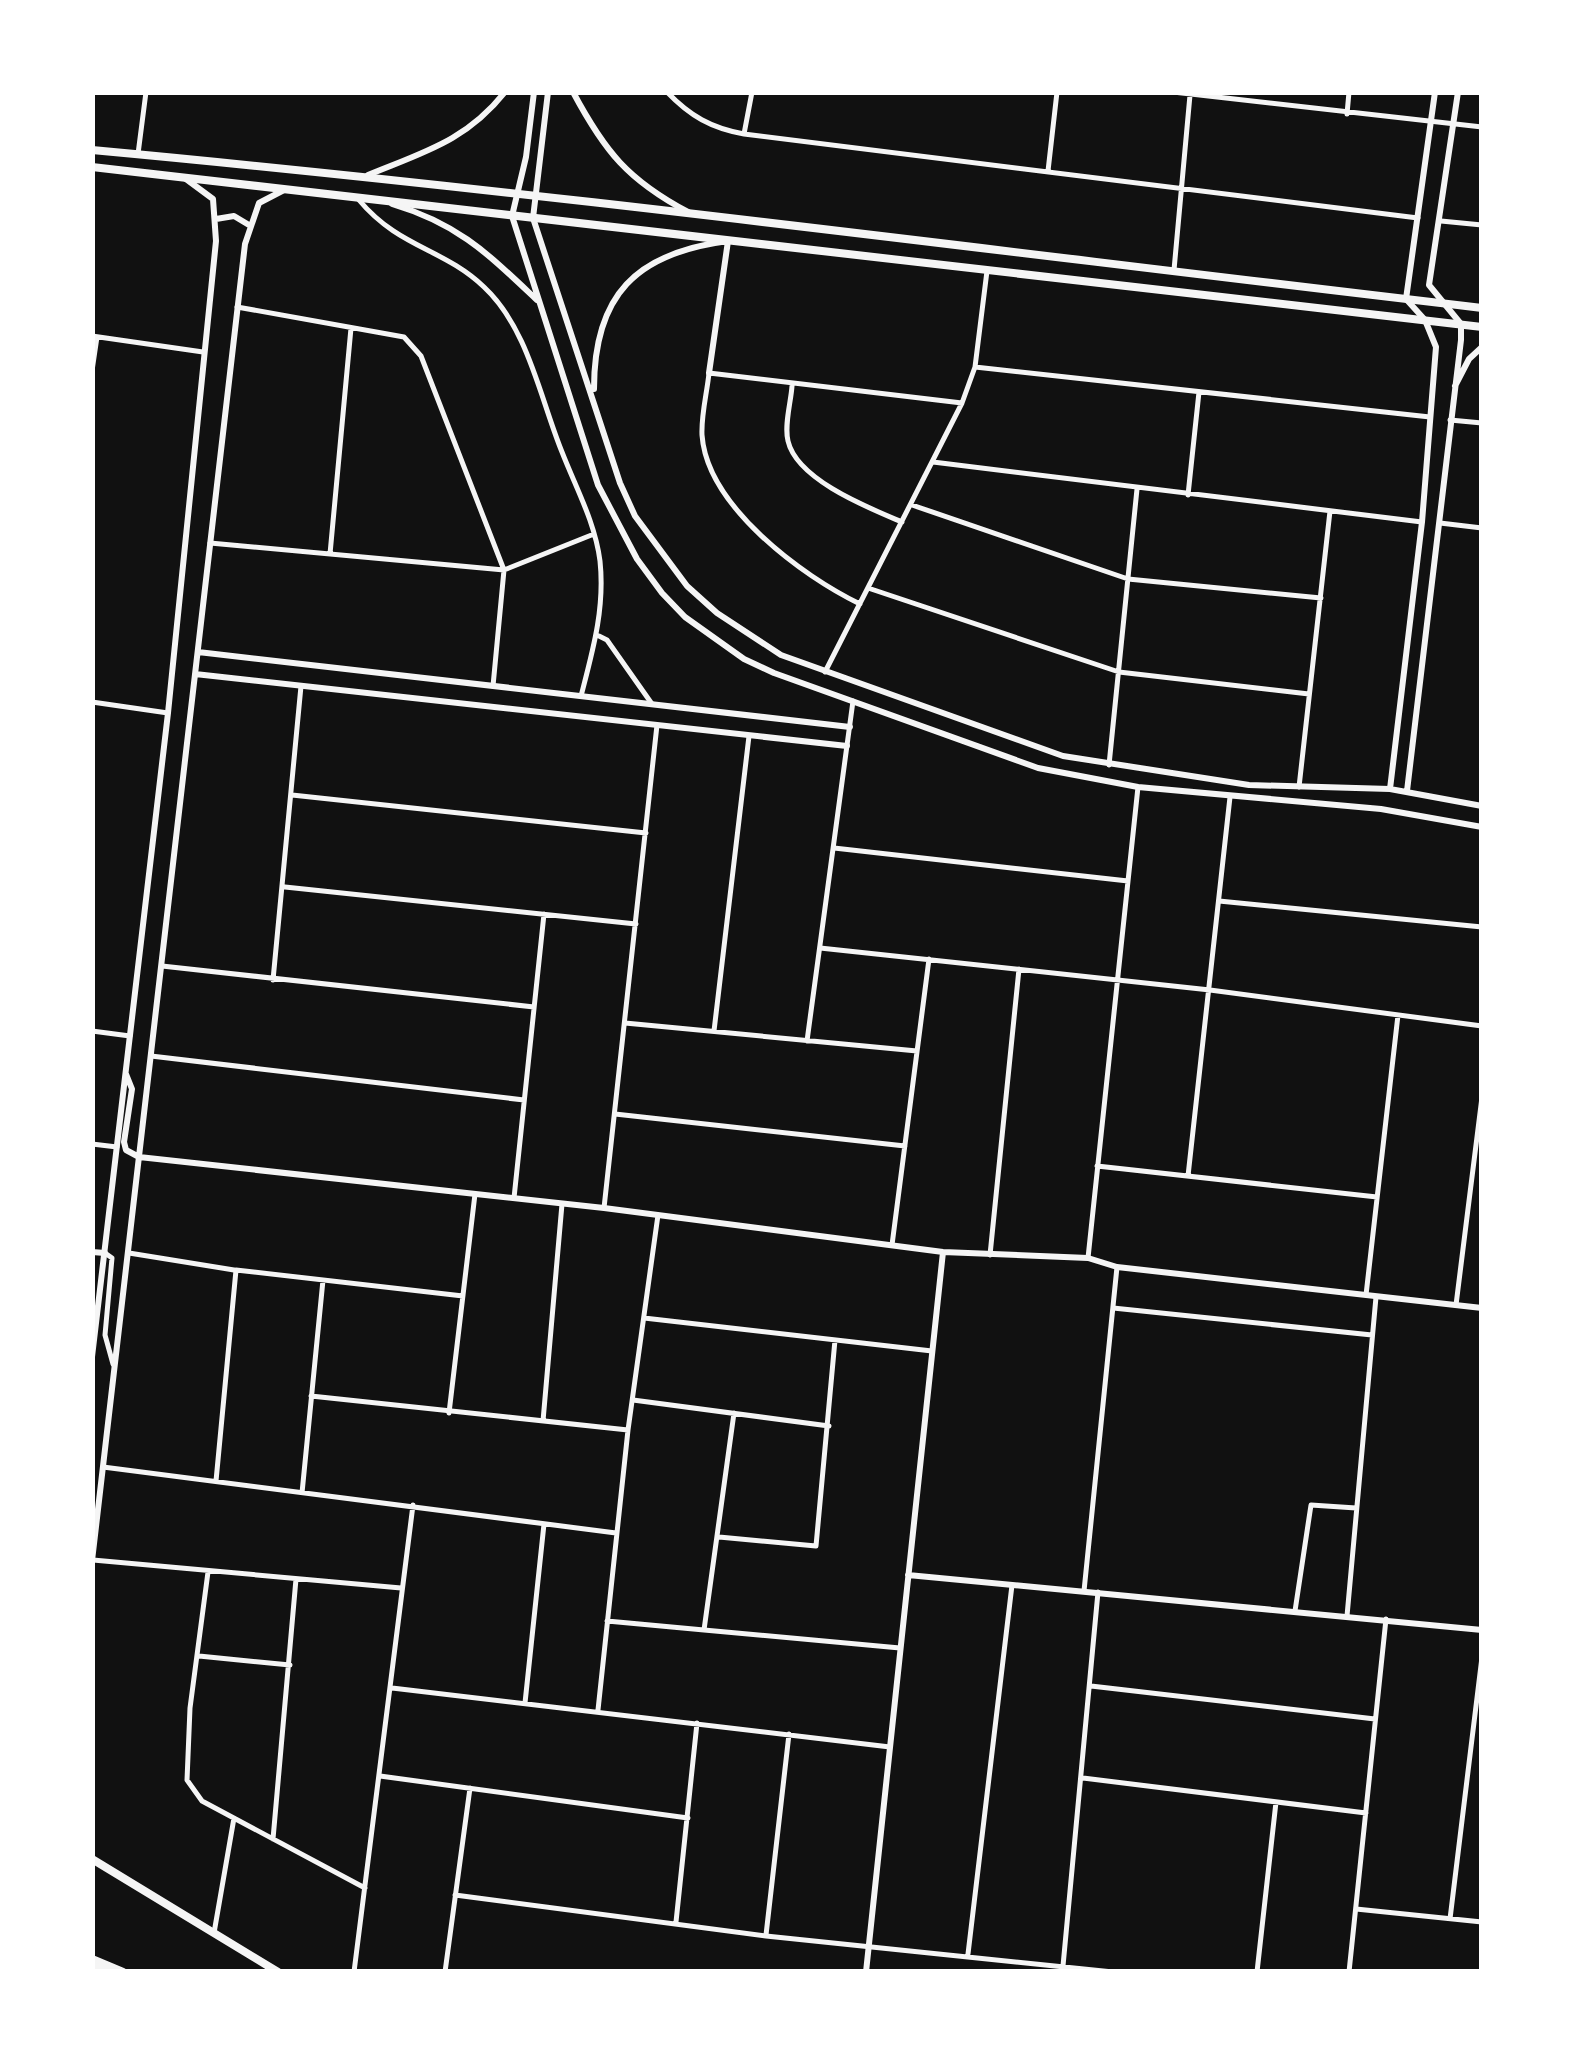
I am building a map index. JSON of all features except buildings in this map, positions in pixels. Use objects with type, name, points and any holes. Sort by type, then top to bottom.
[{"type":"main road","points":[[92,150],[368,176],[1482,308]]},
{"type":"main road","points":[[92,167],[1482,326]]},
{"type":"main road","points":[[92,1860],[278,1972]]},
{"type":"main road","points":[[92,1960],[122,1972]]},
{"type":"main road","points":[[92,1968],[122,1972]]},
{"type":"street","points":[[138,154],[146,92]]},
{"type":"street","points":[[368,176],[456,139],[481,122],[505,92]]},
{"type":"street","points":[[534,92],[526,158],[512,216],[598,485],[637,559],[685,618],[744,659],[1038,768],[1138,788],[1393,811],[1482,827]]},
{"type":"street","points":[[548,92],[532,218],[620,483],[635,516],[687,586],[751,637],[782,655],[990,734],[1109,766],[1249,785],[1407,791],[1482,806]]},
{"type":"street","points":[[573,92],[601,146],[644,188],[689,213]]},
{"type":"street","points":[[667,92],[688,114],[718,129],[744,134],[1418,218]]},
{"type":"street","points":[[744,134],[752,92]]},
{"type":"street","points":[[1048,171],[1057,92]]},
{"type":"street","points":[[1173,92],[1482,127]]},
{"type":"street","points":[[1347,114],[1349,92]]},
{"type":"street","points":[[1390,790],[1422,522],[1436,348],[1425,320],[1406,299],[1435,92]]},
{"type":"street","points":[[1407,791],[1462,324],[1429,286],[1458,92]]},
{"type":"street","points":[[1174,270],[1190,94]]},
{"type":"street","points":[[92,1357],[168,713],[216,218],[213,199],[185,179]]},
{"type":"street","points":[[284,190],[260,203],[249,225],[237,307],[92,1561],[401,1588]]},
{"type":"street","points":[[358,198],[393,235],[440,257],[485,287],[519,336],[594,534],[600,562],[599,636],[582,696]]},
{"type":"street","points":[[381,201],[455,228],[485,249],[540,304]]},
{"type":"street","points":[[216,218],[234,216],[249,225]]},
{"type":"street","points":[[1441,221],[1482,226]]},
{"type":"street","points":[[595,400],[594,356],[602,323],[620,288],[651,262],[684,246],[728,240],[702,437],[728,498],[744,520],[826,588],[860,604]]},
{"type":"street","points":[[825,672],[962,403],[975,367],[987,270]]},
{"type":"street","points":[[237,307],[404,336],[420,356],[504,570],[493,686]]},
{"type":"street","points":[[330,554],[351,327]]},
{"type":"street","points":[[92,371],[95,337],[203,352]]},
{"type":"street","points":[[1452,391],[1469,358],[1482,347]]},
{"type":"street","points":[[975,367],[1430,417]]},
{"type":"street","points":[[709,373],[792,386],[962,403]]},
{"type":"street","points":[[792,386],[787,439],[794,455],[826,486],[902,522]]},
{"type":"street","points":[[1188,495],[1199,392]]},
{"type":"street","points":[[1450,420],[1482,423]]},
{"type":"street","points":[[932,462],[1422,522]]},
{"type":"street","points":[[1109,766],[1137,489]]},
{"type":"street","points":[[911,504],[1128,579],[1320,598]]},
{"type":"street","points":[[1298,787],[1330,512]]},
{"type":"street","points":[[1439,523],[1482,528]]},
{"type":"street","points":[[210,543],[504,570],[594,534]]},
{"type":"street","points":[[868,588],[1119,672],[1309,694]]},
{"type":"street","points":[[599,636],[607,640],[652,704]]},
{"type":"street","points":[[198,652],[850,727]]},
{"type":"street","points":[[195,674],[847,746]]},
{"type":"street","points":[[273,980],[302,686]]},
{"type":"street","points":[[807,1041],[854,700]]},
{"type":"street","points":[[92,702],[168,713]]},
{"type":"street","points":[[604,1208],[658,725]]},
{"type":"street","points":[[714,1031],[749,735]]},
{"type":"street","points":[[1088,1258],[1138,788]]},
{"type":"street","points":[[292,794],[646,833]]},
{"type":"street","points":[[1188,1176],[1230,797]]},
{"type":"street","points":[[834,848],[1128,880]]},
{"type":"street","points":[[285,886],[636,924]]},
{"type":"street","points":[[1219,901],[1482,927]]},
{"type":"street","points":[[514,1198],[544,914]]},
{"type":"street","points":[[820,948],[1210,990],[1482,1026]]},
{"type":"street","points":[[892,1245],[928,960]]},
{"type":"street","points":[[162,966],[534,1008]]},
{"type":"street","points":[[990,1256],[1019,970]]},
{"type":"street","points":[[1366,1296],[1398,1015]]},
{"type":"street","points":[[625,1023],[917,1051]]},
{"type":"street","points":[[92,1030],[130,1036]]},
{"type":"street","points":[[151,1056],[524,1100]]},
{"type":"street","points":[[126,1074],[132,1089],[124,1142],[126,1150],[139,1157],[562,1203],[943,1252],[1088,1258],[1116,1266],[1482,1308]]},
{"type":"street","points":[[1456,1305],[1482,1097]]},
{"type":"street","points":[[614,1114],[905,1146]]},
{"type":"street","points":[[92,1144],[117,1146]]},
{"type":"street","points":[[1097,1166],[1377,1197]]},
{"type":"street","points":[[449,1413],[475,1194]]},
{"type":"street","points":[[543,1421],[562,1203]]},
{"type":"street","points":[[598,1710],[628,1430],[658,1215]]},
{"type":"street","points":[[92,1252],[112,1258],[106,1335],[114,1372]]},
{"type":"street","points":[[866,1972],[943,1252]]},
{"type":"street","points":[[128,1254],[463,1296]]},
{"type":"street","points":[[1084,1591],[1116,1266]]},
{"type":"street","points":[[216,1482],[236,1270]]},
{"type":"street","points":[[92,1276],[102,1277]]},
{"type":"street","points":[[302,1492],[323,1280]]},
{"type":"street","points":[[1347,1616],[1376,1297]]},
{"type":"street","points":[[1113,1308],[1372,1335]]},
{"type":"street","points":[[644,1318],[932,1351]]},
{"type":"street","points":[[719,1537],[816,1546],[835,1340]]},
{"type":"street","points":[[312,1396],[628,1430]]},
{"type":"street","points":[[634,1400],[830,1426]]},
{"type":"street","points":[[704,1630],[734,1413]]},
{"type":"street","points":[[104,1467],[616,1534]]},
{"type":"street","points":[[354,1972],[414,1505]]},
{"type":"street","points":[[1296,1611],[1311,1505],[1357,1508]]},
{"type":"street","points":[[525,1703],[544,1524]]},
{"type":"street","points":[[208,1572],[190,1708],[187,1780],[202,1801],[365,1888]]},
{"type":"street","points":[[908,1575],[1482,1630]]},
{"type":"street","points":[[274,1839],[296,1579]]},
{"type":"street","points":[[968,1955],[1012,1585]]},
{"type":"street","points":[[1063,1966],[1098,1592]]},
{"type":"street","points":[[1349,1972],[1386,1620]]},
{"type":"street","points":[[607,1621],[900,1648]]},
{"type":"street","points":[[199,1656],[290,1664]]},
{"type":"street","points":[[1450,1919],[1482,1657]]},
{"type":"street","points":[[1090,1686],[1375,1719]]},
{"type":"street","points":[[392,1688],[890,1747]]},
{"type":"street","points":[[676,1922],[697,1723]]},
{"type":"street","points":[[766,1936],[788,1734]]},
{"type":"street","points":[[380,1776],[688,1818]]},
{"type":"street","points":[[1083,1778],[1366,1813]]},
{"type":"street","points":[[445,1972],[470,1788]]},
{"type":"street","points":[[1257,1972],[1276,1802]]},
{"type":"street","points":[[214,1933],[234,1818]]},
{"type":"street","points":[[455,1895],[766,1936],[1112,1972]]},
{"type":"street","points":[[1356,1908],[1482,1922]]}]
